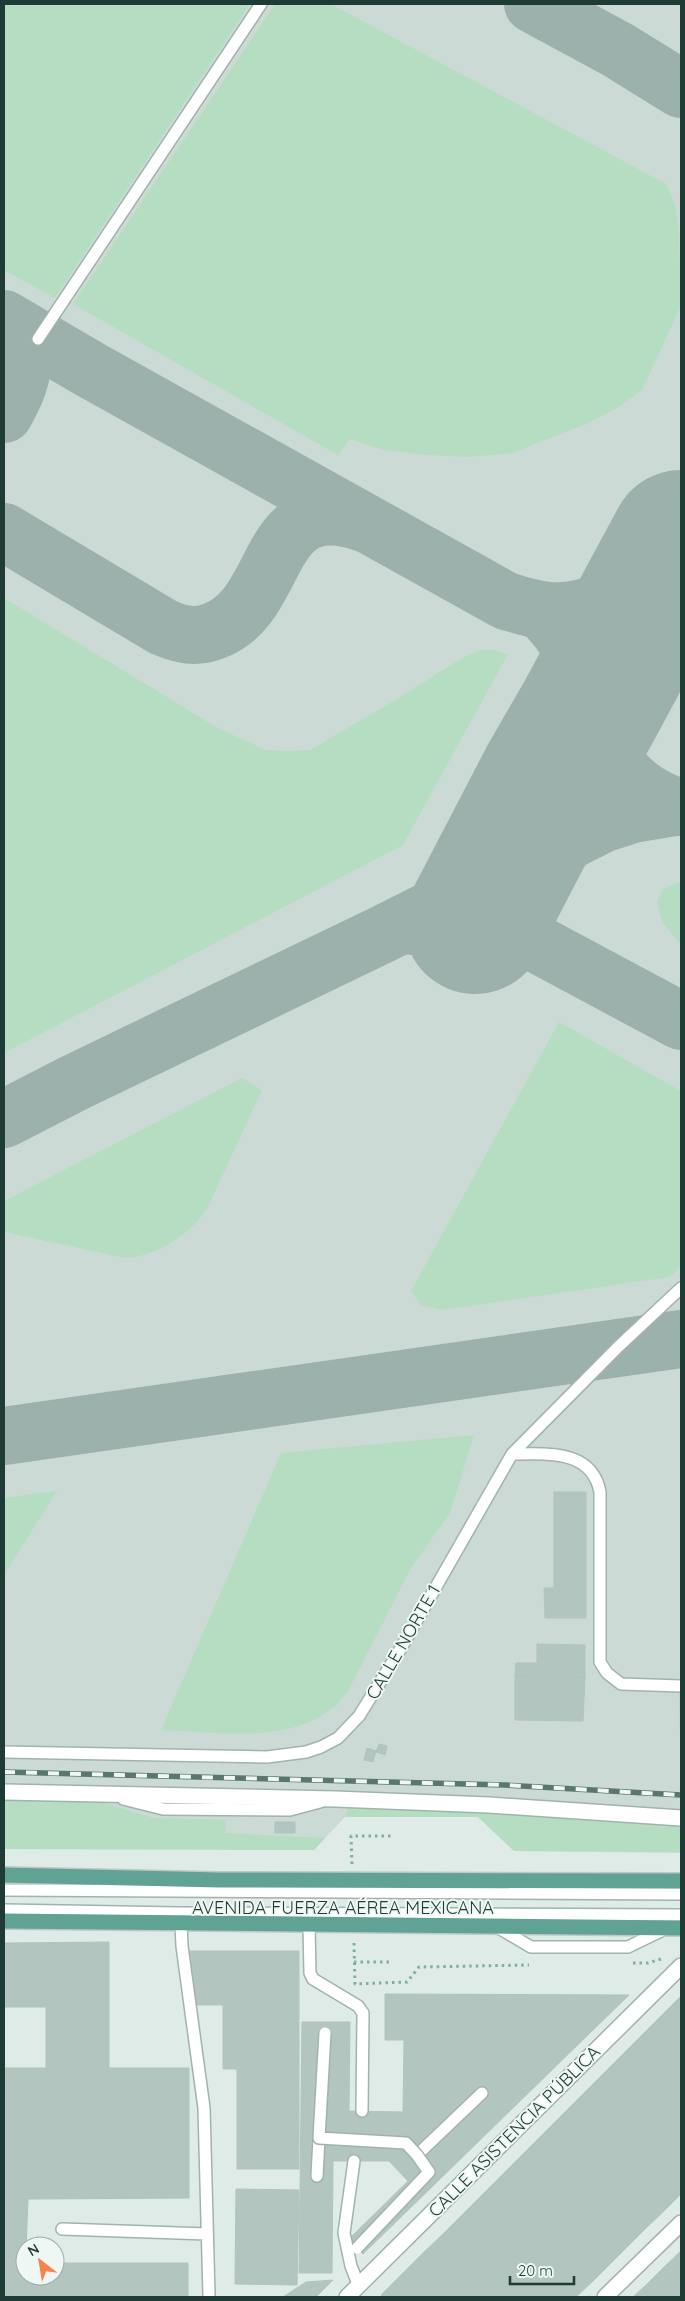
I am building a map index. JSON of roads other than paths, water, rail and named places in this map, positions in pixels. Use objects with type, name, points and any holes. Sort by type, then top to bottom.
[{"type":"main road","name":"AVENIDA FUERZA AÉREA MEXICANA","points":[[4,1875],[352,1880],[681,1881]]},
{"type":"main road","name":"AVENIDA FUERZA AÉREA MEXICANA","points":[[4,1921],[181,1925],[681,1928]]},
{"type":"street","points":[[4,1792],[335,1799],[498,1805],[681,1818]]},
{"type":"street","name":"CALLE ASISTENCIA PÚBLICA","points":[[347,2297],[681,1966]]},
{"type":"street","points":[[606,2297],[681,2223]]},
{"type":"lane","points":[[38,339],[262,4]]},
{"type":"lane","name":"CALLE NORTE 1","points":[[4,1752],[267,1757],[306,1752],[338,1738],[360,1716],[398,1655],[512,1454],[618,1347],[681,1288]]},
{"type":"lane","points":[[512,1454],[557,1455],[575,1459],[587,1465],[594,1473],[600,1492],[600,1662],[602,1668],[621,1684],[681,1686]]},
{"type":"lane","points":[[4,1890],[681,1894]]},
{"type":"lane","points":[[4,1910],[176,1913],[681,1915]]},
{"type":"lane","points":[[181,1925],[182,1946],[204,2108],[209,2295]]},
{"type":"lane","points":[[309,1926],[310,1973],[313,1978],[358,2006],[363,2013],[362,2111]]},
{"type":"lane","points":[[317,2176],[325,2033]]},
{"type":"lane","points":[[417,2155],[482,2093]]},
{"type":"lane","points":[[319,2138],[406,2143],[417,2155],[428,2172],[353,2252]]},
{"type":"lane","points":[[354,2161],[344,2233],[353,2252],[358,2284]]},
{"type":"lane","points":[[62,2229],[207,2234]]},
{"type":"railway","points":[[4,1772],[505,1785],[681,1795]]}]
